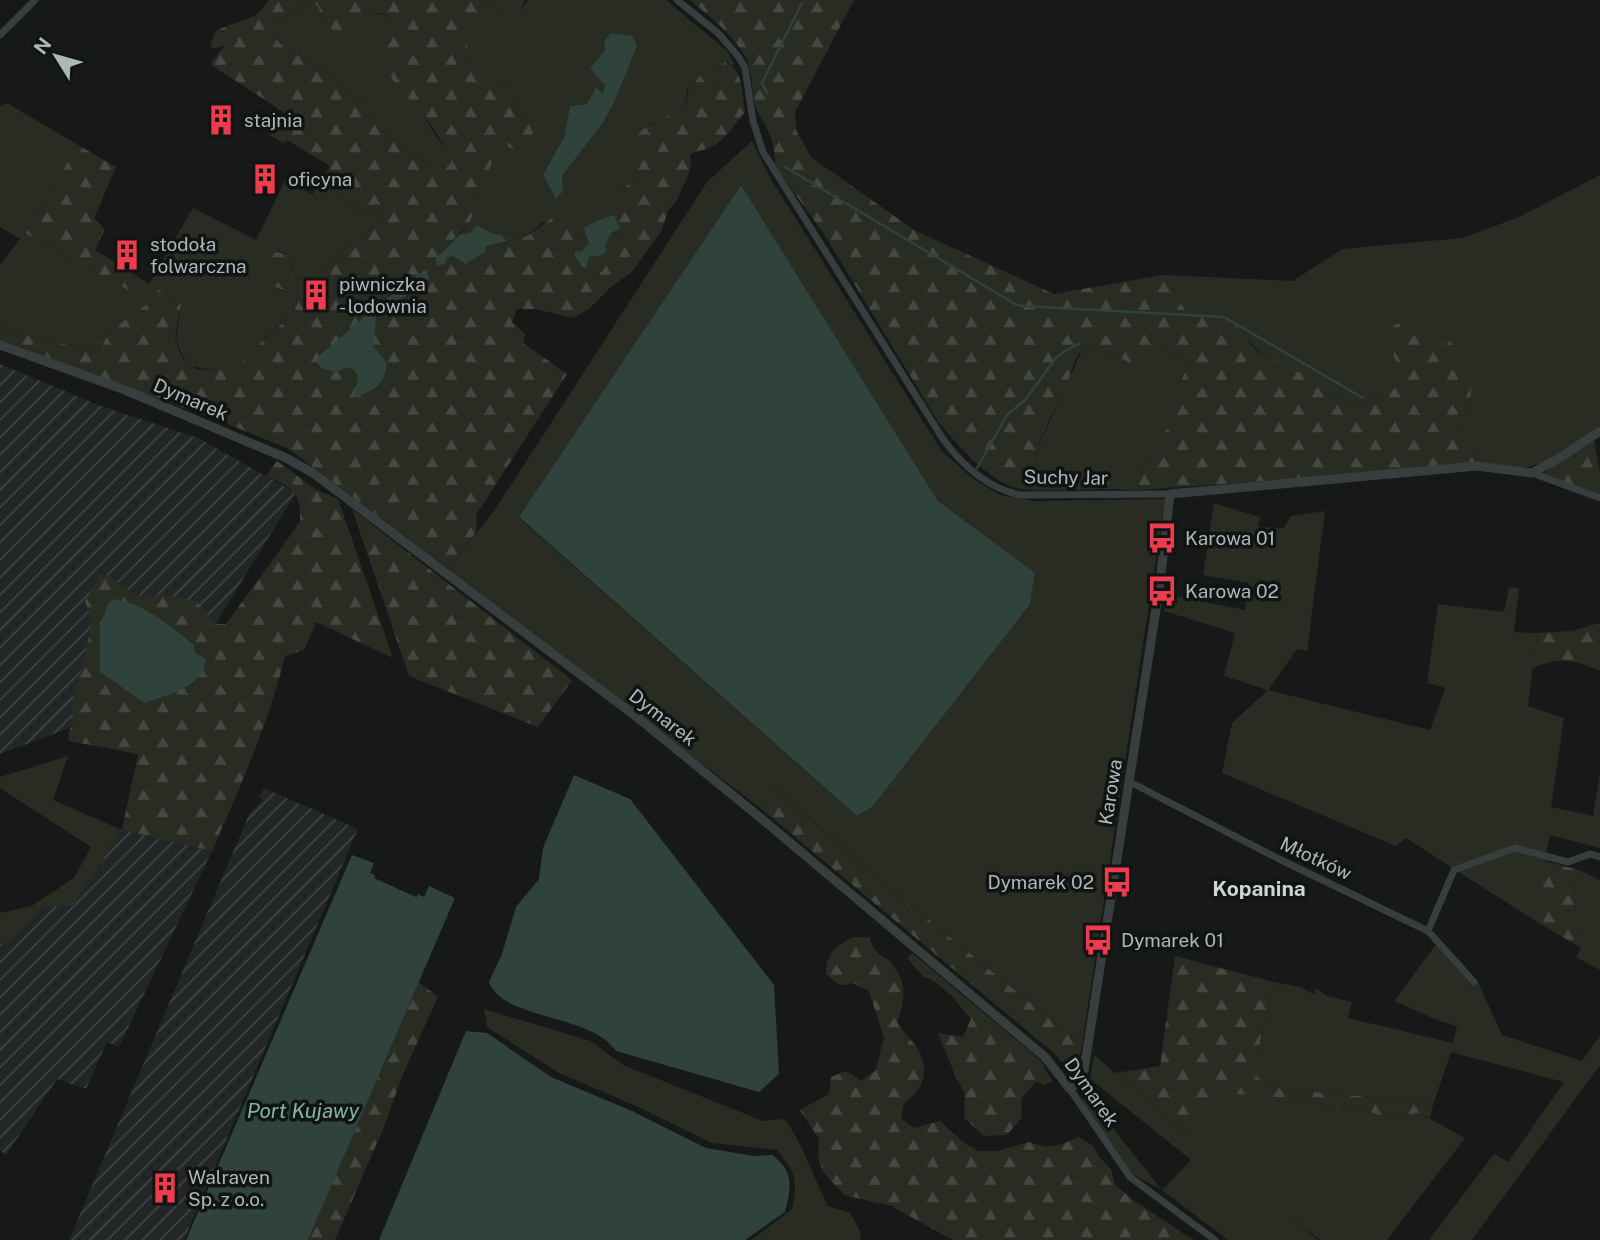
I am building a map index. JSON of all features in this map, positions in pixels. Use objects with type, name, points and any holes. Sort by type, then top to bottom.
[{"type":"street","points":[[0,36],[35,0]]},
{"type":"street","name":"Suchy Jar","points":[[677,0],[718,33],[738,56],[745,68],[753,121],[762,152],[943,439],[957,458],[991,484],[1020,495],[1170,494],[1477,466],[1532,473],[1600,498]]},
{"type":"street","name":"Dymarek","points":[[0,345],[125,390],[286,458],[313,473],[638,718],[1045,1057],[1130,1177],[1215,1240]]},
{"type":"street","points":[[1532,473],[1600,431]]},
{"type":"street","name":"Karowa","points":[[1070,1089],[1080,1081],[1084,1070],[1159,590],[1170,494]]},
{"type":"street","name":"Młotków","points":[[1130,782],[1279,859],[1428,931],[1439,940],[1474,982]]},
{"type":"street","points":[[1428,931],[1454,870],[1516,848],[1568,862],[1590,855],[1600,857]]},
{"type":"shaded area","points":[[0,364],[101,406],[198,438],[296,493],[180,687],[0,754]]},
{"type":"shaded area","points":[[264,788],[358,829],[184,1240],[69,1240],[250,812],[262,800],[259,796]]},
{"type":"shaded area","points":[[122,830],[212,851],[119,1047],[107,1042],[86,1089],[57,1079],[6,1155],[0,1150],[0,944],[11,941],[45,906],[73,906]]},
{"type":"green space","points":[[269,0],[479,0],[503,12],[499,22],[477,17],[472,29],[463,31],[468,48],[463,59],[479,69],[489,70],[495,80],[513,88],[516,116],[536,122],[526,156],[494,139],[493,161],[478,191],[471,219],[450,243],[446,259],[528,236],[553,217],[562,220],[577,234],[572,252],[574,263],[586,271],[602,272],[617,248],[618,238],[608,227],[605,218],[619,192],[636,179],[631,143],[651,124],[685,106],[689,86],[699,75],[709,86],[715,83],[718,71],[725,62],[739,77],[745,112],[730,131],[712,147],[690,155],[688,175],[677,200],[668,211],[661,232],[632,272],[612,286],[589,309],[573,318],[536,309],[517,309],[512,322],[525,334],[523,343],[567,374],[476,515],[477,531],[448,569],[289,449],[0,341],[0,327],[36,338],[99,351],[110,331],[150,302],[25,233],[78,145],[116,167],[94,218],[105,229],[95,250],[181,304],[176,341],[185,361],[202,370],[218,370],[246,360],[297,306],[299,300],[266,280],[266,265],[274,252],[289,254],[292,258],[292,273],[308,281],[322,274],[339,255],[376,223],[382,210],[376,204],[363,212],[359,211],[320,182],[330,166],[287,140],[283,143],[270,135],[285,113],[210,64],[225,45],[214,49],[210,46],[216,31],[252,17]],"holes":[[[309,2],[318,6],[326,24],[341,35],[353,33],[377,14],[388,15],[395,21],[382,46],[386,69],[451,153],[451,163],[444,169],[435,169],[402,149],[388,137],[365,105],[327,73],[285,48],[272,35],[275,25]]]},
{"type":"green space","points":[[479,0],[525,0],[521,10],[528,0],[666,0],[728,52],[735,66],[725,62],[718,71],[715,83],[709,87],[688,86],[685,106],[650,124],[630,150],[637,170],[636,179],[619,192],[608,227],[618,238],[617,248],[602,272],[586,271],[573,263],[572,252],[577,234],[543,222],[528,236],[446,259],[447,249],[471,219],[478,191],[494,152],[493,138],[536,122],[516,116],[513,88],[495,80],[463,59],[463,31],[477,17],[503,12]],"holes":[[[612,33],[637,46],[602,124],[562,176],[543,173],[564,137],[570,106],[587,104],[596,87],[601,93],[605,86],[604,41]]]},
{"type":"green space","points":[[690,0],[854,0],[795,112],[796,130],[811,157],[914,230],[1054,294],[1163,275],[1189,316],[1226,318],[1239,328],[1262,355],[1309,377],[1340,399],[1351,403],[1368,401],[1397,387],[1402,376],[1388,342],[1388,330],[1398,323],[1443,337],[1461,352],[1471,374],[1469,407],[1455,416],[1455,423],[1467,434],[1483,462],[1349,475],[1137,490],[1144,463],[1177,415],[1171,400],[1189,365],[1161,345],[1143,371],[1114,355],[1083,348],[1047,424],[1035,466],[1061,481],[1103,481],[1109,482],[1110,489],[1034,490],[999,481],[976,463],[939,423],[822,231],[774,165],[773,145],[756,108],[749,66],[742,51],[722,27]]},
{"type":"green space","points":[[309,2],[318,6],[326,24],[353,33],[377,14],[389,16],[395,21],[393,31],[382,46],[437,138],[451,153],[451,163],[444,169],[435,169],[402,149],[388,137],[365,105],[327,73],[285,48],[272,35],[275,25]]},
{"type":"green space","points":[[7,103],[78,145],[25,233],[151,302],[110,331],[100,351],[36,338],[0,327],[0,265],[20,239],[0,227],[0,106]]},
{"type":"green space","points":[[752,141],[769,176],[941,450],[971,477],[1000,495],[1035,501],[1165,499],[1082,1045],[876,877],[773,786],[764,811],[448,569],[494,511],[707,182]],"holes":[[[741,185],[938,501],[1035,574],[1029,604],[873,806],[857,816],[519,518]]]},
{"type":"green space","points":[[1600,175],[1600,425],[1561,453],[1527,467],[1512,468],[1483,462],[1467,434],[1455,423],[1455,416],[1469,407],[1470,395],[1398,364],[1402,376],[1397,388],[1368,401],[1351,403],[1308,377],[1273,362],[1225,318],[1200,319],[1189,316],[1163,275],[1293,281],[1342,249],[1462,238],[1519,217]]},
{"type":"green space","points":[[286,178],[312,195],[320,182],[359,211],[368,210],[376,204],[382,210],[380,217],[367,233],[315,279],[308,281],[292,273],[293,263],[289,254],[279,251],[277,289],[292,294],[299,300],[292,311],[262,340],[244,363],[220,370],[202,369],[187,364],[176,341],[181,304],[149,284],[193,208],[256,240]]},
{"type":"green space","points":[[1161,345],[1189,365],[1180,381],[1178,415],[1144,463],[1137,490],[1110,489],[1109,482],[1103,481],[1061,481],[1035,466],[1037,449],[1083,348],[1114,355],[1142,370]]},
{"type":"green space","points":[[1594,440],[1600,472],[1600,496],[1543,474],[1548,469]]},
{"type":"green space","points":[[277,461],[317,490],[338,499],[393,658],[316,622],[304,650],[285,656],[262,731],[212,851],[122,830],[138,754],[69,741],[69,731],[74,722],[72,702],[92,621],[85,601],[101,574],[110,576],[133,594],[166,595],[196,601],[215,624],[226,624],[300,522],[297,497],[288,487],[266,476]]},
{"type":"green space","points":[[1214,503],[1260,517],[1258,527],[1284,528],[1291,516],[1325,511],[1307,651],[1297,649],[1268,690],[1224,676],[1235,633],[1164,611],[1165,594],[1245,610],[1249,583],[1203,575]]},
{"type":"green space","points":[[352,509],[572,680],[538,727],[409,676]]},
{"type":"green space","points":[[1509,587],[1519,588],[1514,632],[1537,633],[1528,706],[1564,718],[1551,807],[1593,816],[1600,774],[1600,848],[1550,835],[1534,920],[1406,838],[1396,846],[1222,773],[1232,723],[1268,690],[1430,730],[1445,688],[1427,683],[1438,604],[1504,612]]},
{"type":"green space","points":[[1600,623],[1600,671],[1567,661],[1551,662],[1533,668],[1537,633],[1572,631]]},
{"type":"green space","points":[[68,756],[53,800],[122,830],[73,906],[45,906],[11,941],[0,944],[0,913],[32,906],[74,878],[91,847],[0,788],[0,777]]},
{"type":"green space","points":[[772,786],[876,877],[1082,1045],[1075,1080],[1056,1055],[764,811]]},
{"type":"green space","points":[[1544,861],[1579,870],[1573,890],[1581,948],[1534,920]]},
{"type":"green space","points":[[1579,870],[1600,880],[1600,970],[1576,957],[1581,948],[1573,890]]},
{"type":"green space","points":[[853,937],[869,937],[876,951],[890,961],[896,970],[903,991],[897,1022],[922,1057],[923,1080],[916,1093],[904,1103],[901,1118],[914,1128],[940,1121],[964,1143],[979,1151],[997,1151],[1029,1142],[1046,1147],[1063,1144],[1078,1137],[1092,1145],[1111,1169],[1115,1185],[1193,1240],[953,1240],[891,1206],[844,1195],[823,1172],[818,1156],[819,1139],[800,1110],[829,1094],[831,1077],[847,1071],[861,1081],[875,1071],[884,1038],[869,991],[855,984],[839,985],[826,974],[828,960],[833,951]]},
{"type":"green space","points":[[1437,943],[1472,986],[1478,982],[1502,1035],[1582,1061],[1600,1036],[1600,1065],[1472,1240],[1429,1240],[1494,1154],[1508,1162],[1564,1082],[1451,1052],[1433,1105],[1281,1089],[1266,1084],[1253,1075],[1261,1060],[1260,1042],[1274,982],[1300,987],[1314,994],[1316,988],[1326,996],[1352,1002],[1348,1018],[1453,1043],[1457,1026],[1394,1001]]},
{"type":"green space","points":[[912,953],[1040,1060],[1052,1081],[1044,1085],[1036,1081],[1021,1099],[1022,1117],[1007,1135],[984,1136],[964,1118],[965,1094],[938,1033],[963,1037],[971,1019],[952,996],[924,977],[907,958]]},
{"type":"green space","points":[[1175,956],[1274,982],[1260,1042],[1261,1060],[1254,1074],[1266,1084],[1281,1089],[1433,1105],[1430,1118],[1419,1113],[1385,1118],[1369,1111],[1286,1098],[1224,1093],[1209,1103],[1185,1132],[1115,1073],[1160,1066]]},
{"type":"green space","points":[[419,982],[438,997],[403,1074],[383,1129],[335,1240],[308,1240]]},
{"type":"green space","points":[[484,1009],[591,1041],[623,1065],[763,1121],[785,1119],[828,1206],[850,1213],[861,1233],[860,1240],[751,1240],[792,1209],[794,1177],[777,1150],[712,1143],[559,1073],[487,1027]]},
{"type":"green space","points":[[1094,1055],[1185,1132],[1211,1101],[1225,1093],[1233,1092],[1369,1111],[1385,1118],[1419,1113],[1465,1138],[1387,1240],[1320,1240],[1291,1217],[1318,1240],[1228,1240],[1162,1190],[1132,1174],[1083,1104],[1086,1078],[1090,1078]],"holes":[[[1090,1079],[1191,1160],[1162,1190],[1085,1093]]]},
{"type":"water","points":[[611,33],[632,36],[637,46],[614,102],[602,124],[562,176],[563,191],[556,199],[543,174],[564,137],[570,106],[587,104],[596,87],[602,93],[605,85],[590,69],[605,50],[604,41]]},
{"type":"water","points":[[741,185],[938,501],[1035,573],[1030,604],[873,806],[857,816],[519,517]]},
{"type":"water","points":[[614,215],[620,228],[611,233],[605,245],[607,250],[603,255],[589,257],[586,267],[582,267],[574,254],[576,251],[581,252],[589,243],[584,228]]},
{"type":"water","points":[[477,225],[493,234],[501,235],[507,241],[486,246],[485,252],[465,264],[453,256],[447,257],[445,264],[438,266],[435,259],[460,234],[470,233]]},
{"type":"water","points":[[426,269],[429,278],[427,282],[376,315],[374,347],[387,363],[386,371],[377,386],[354,398],[358,376],[354,370],[348,367],[336,372],[321,368],[317,362],[319,356],[382,302]]},
{"type":"water","points":[[115,599],[148,611],[194,645],[195,653],[206,659],[199,677],[173,693],[145,703],[100,672],[100,627],[109,602]]},
{"type":"water","points":[[574,775],[630,799],[774,985],[779,1074],[759,1092],[616,1051],[604,1039],[587,1030],[512,1004],[498,995],[489,982],[502,954],[516,907],[539,879],[543,848]]},
{"type":"water","name":"Port Kujawy","points":[[352,855],[374,863],[370,873],[375,875],[374,878],[416,897],[418,894],[424,897],[429,886],[455,898],[308,1240],[186,1240]]},
{"type":"water","points":[[466,1031],[487,1033],[551,1077],[632,1111],[706,1148],[754,1156],[772,1155],[788,1174],[789,1195],[785,1212],[745,1240],[379,1240]]},
{"type":"waterway","points":[[767,93],[762,83],[802,3]]},
{"type":"waterway","points":[[785,167],[1015,304],[1224,317],[1363,398]]},
{"type":"waterway","points":[[977,468],[1007,415],[1025,400],[1056,358],[1080,343]]},
{"type":"place","name":"stajnia","points":[[221,120]]},
{"type":"place","name":"oficyna","points":[[265,179]]},
{"type":"place","name":"stodoła folwarczna","points":[[127,255]]},
{"type":"place","name":"piwniczka - lodownia","points":[[316,295]]},
{"type":"place","name":"Karowa 01","points":[[1162,538]]},
{"type":"place","name":"Karowa 02","points":[[1162,591]]},
{"type":"place","name":"Dymarek 02","points":[[1117,882]]},
{"type":"place","name":"Dymarek 01","points":[[1098,940]]},
{"type":"place","name":"Walraven Sp. z o.o.","points":[[165,1188]]},
{"type":"district","name":"Kopanina","points":[[1259,889]]}]
